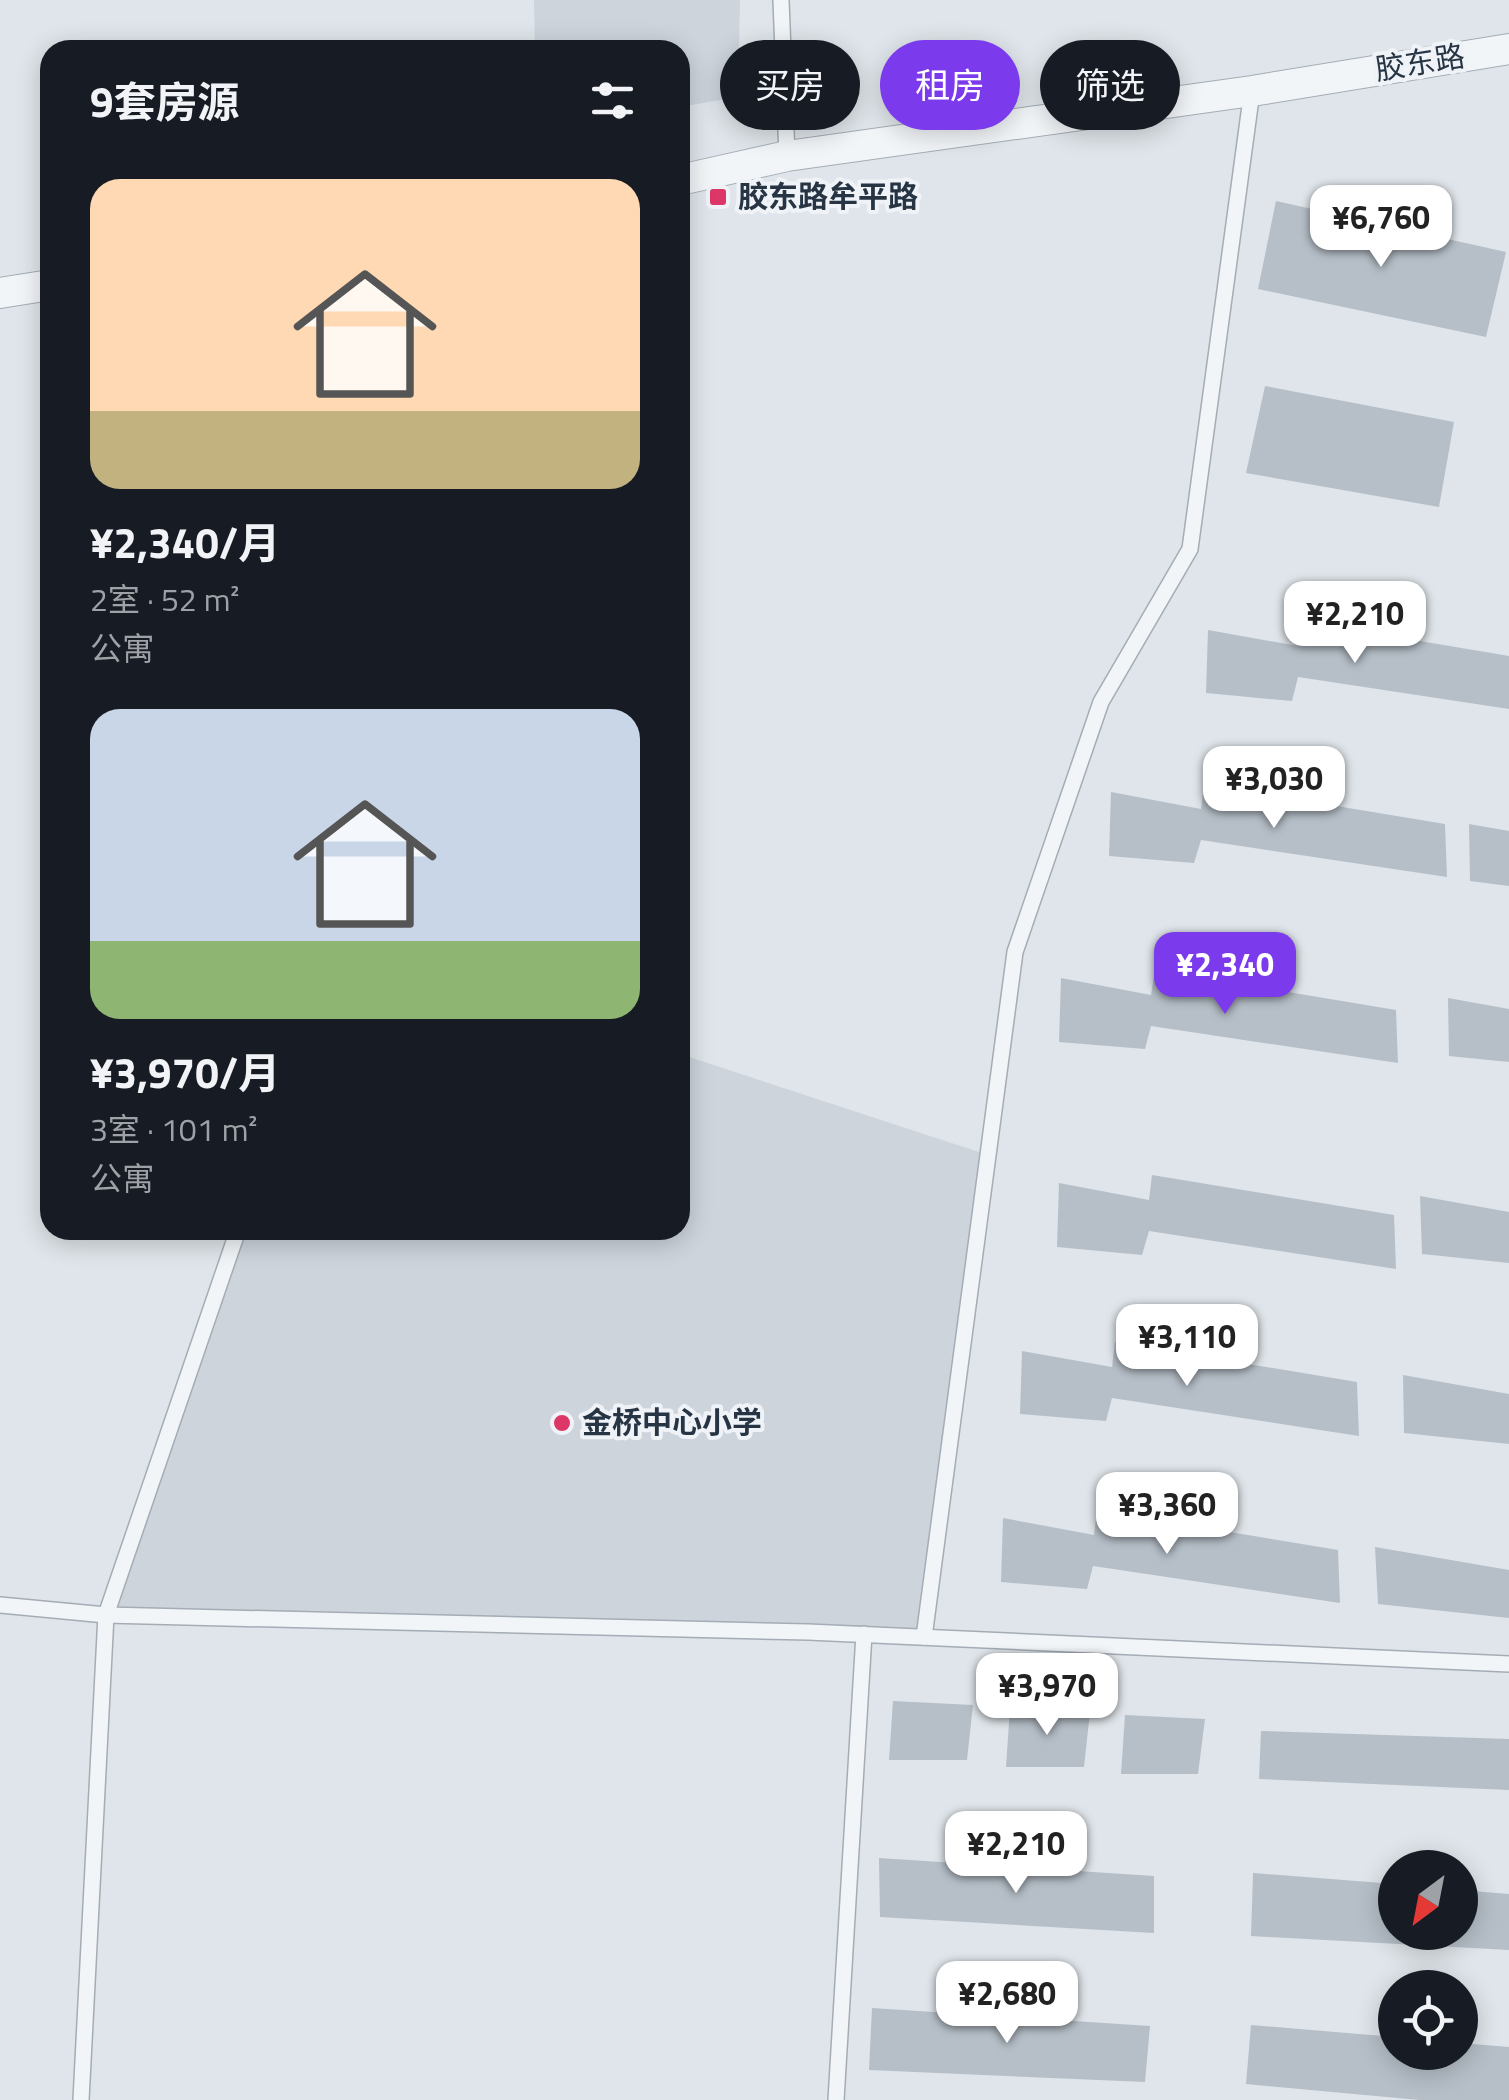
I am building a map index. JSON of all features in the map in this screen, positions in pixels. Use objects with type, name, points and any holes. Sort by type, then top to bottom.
[{"type":"street","name":"胶东路","points":[[690,178],[787,156],[1252,91],[1509,49]]},
{"type":"street","points":[[0,293],[40,287]]},
{"type":"lane","points":[[781,0],[787,156]]},
{"type":"lane","points":[[924,1637],[1014,952],[1101,702],[1190,549],[1252,91]]},
{"type":"lane","points":[[81,2100],[106,1615],[235,1240]]},
{"type":"lane","points":[[0,1606],[106,1615],[864,1634],[1509,1664]]},
{"type":"lane","points":[[836,2100],[864,1634]]},
{"type":"shaded area","points":[[534,0],[740,0],[739,40],[720,40],[720,100],[690,105],[690,40],[535,40]]},
{"type":"shaded area","name":"金桥中心小学","points":[[690,1057],[988,1155],[924,1637],[106,1615],[235,1240],[690,1240]]},
{"type":"building","points":[[1276,201],[1506,252],[1486,337],[1258,289]]},
{"type":"building","points":[[1265,386],[1454,422],[1439,507],[1246,473]]},
{"type":"building","points":[[1301,621],[1509,656],[1509,709],[1298,677],[1292,701],[1206,693],[1208,630],[1298,646]]},
{"type":"building","points":[[1204,784],[1445,824],[1447,877],[1201,840],[1194,863],[1109,856],[1111,792],[1201,809]]},
{"type":"building","points":[[1469,824],[1509,831],[1509,886],[1470,881]]},
{"type":"building","points":[[1155,970],[1396,1010],[1398,1063],[1151,1026],[1145,1049],[1059,1042],[1061,978],[1151,995]]},
{"type":"building","points":[[1448,998],[1509,1009],[1509,1062],[1449,1056]]},
{"type":"building","points":[[1152,1175],[1394,1215],[1396,1269],[1149,1231],[1142,1255],[1057,1247],[1059,1183],[1149,1200]]},
{"type":"building","points":[[1420,1196],[1509,1212],[1509,1263],[1422,1254]]},
{"type":"building","points":[[1115,1342],[1357,1382],[1359,1436],[1112,1398],[1106,1421],[1020,1414],[1022,1351],[1112,1367]]},
{"type":"building","points":[[1403,1375],[1509,1394],[1509,1444],[1404,1433]]},
{"type":"building","points":[[1097,1510],[1338,1550],[1340,1603],[1093,1566],[1087,1589],[1001,1582],[1003,1518],[1094,1535]]},
{"type":"building","points":[[1375,1547],[1509,1570],[1509,1618],[1378,1604]]},
{"type":"building","points":[[893,1701],[973,1705],[967,1760],[889,1760]]},
{"type":"building","points":[[1010,1708],[1090,1712],[1084,1767],[1006,1767]]},
{"type":"building","points":[[1125,1715],[1205,1719],[1198,1774],[1121,1774]]},
{"type":"building","points":[[1261,1731],[1509,1739],[1509,1790],[1259,1779]]},
{"type":"building","points":[[879,1858],[1154,1876],[1154,1933],[880,1917]]},
{"type":"building","points":[[1253,1873],[1378,1883],[1378,1943],[1251,1936]]},
{"type":"building","points":[[1478,1891],[1509,1894],[1509,1950],[1478,1948]]},
{"type":"building","points":[[872,2008],[1150,2026],[1145,2082],[869,2070]]},
{"type":"building","points":[[1251,2025],[1378,2036],[1378,2070],[1478,2070],[1478,2044],[1509,2047],[1509,2100],[1419,2100],[1246,2084]]},
{"type":"place","name":"胶东路牟平路","points":[[718,197]]},
{"type":"place","name":"金桥中心小学","points":[[562,1423]]}]
